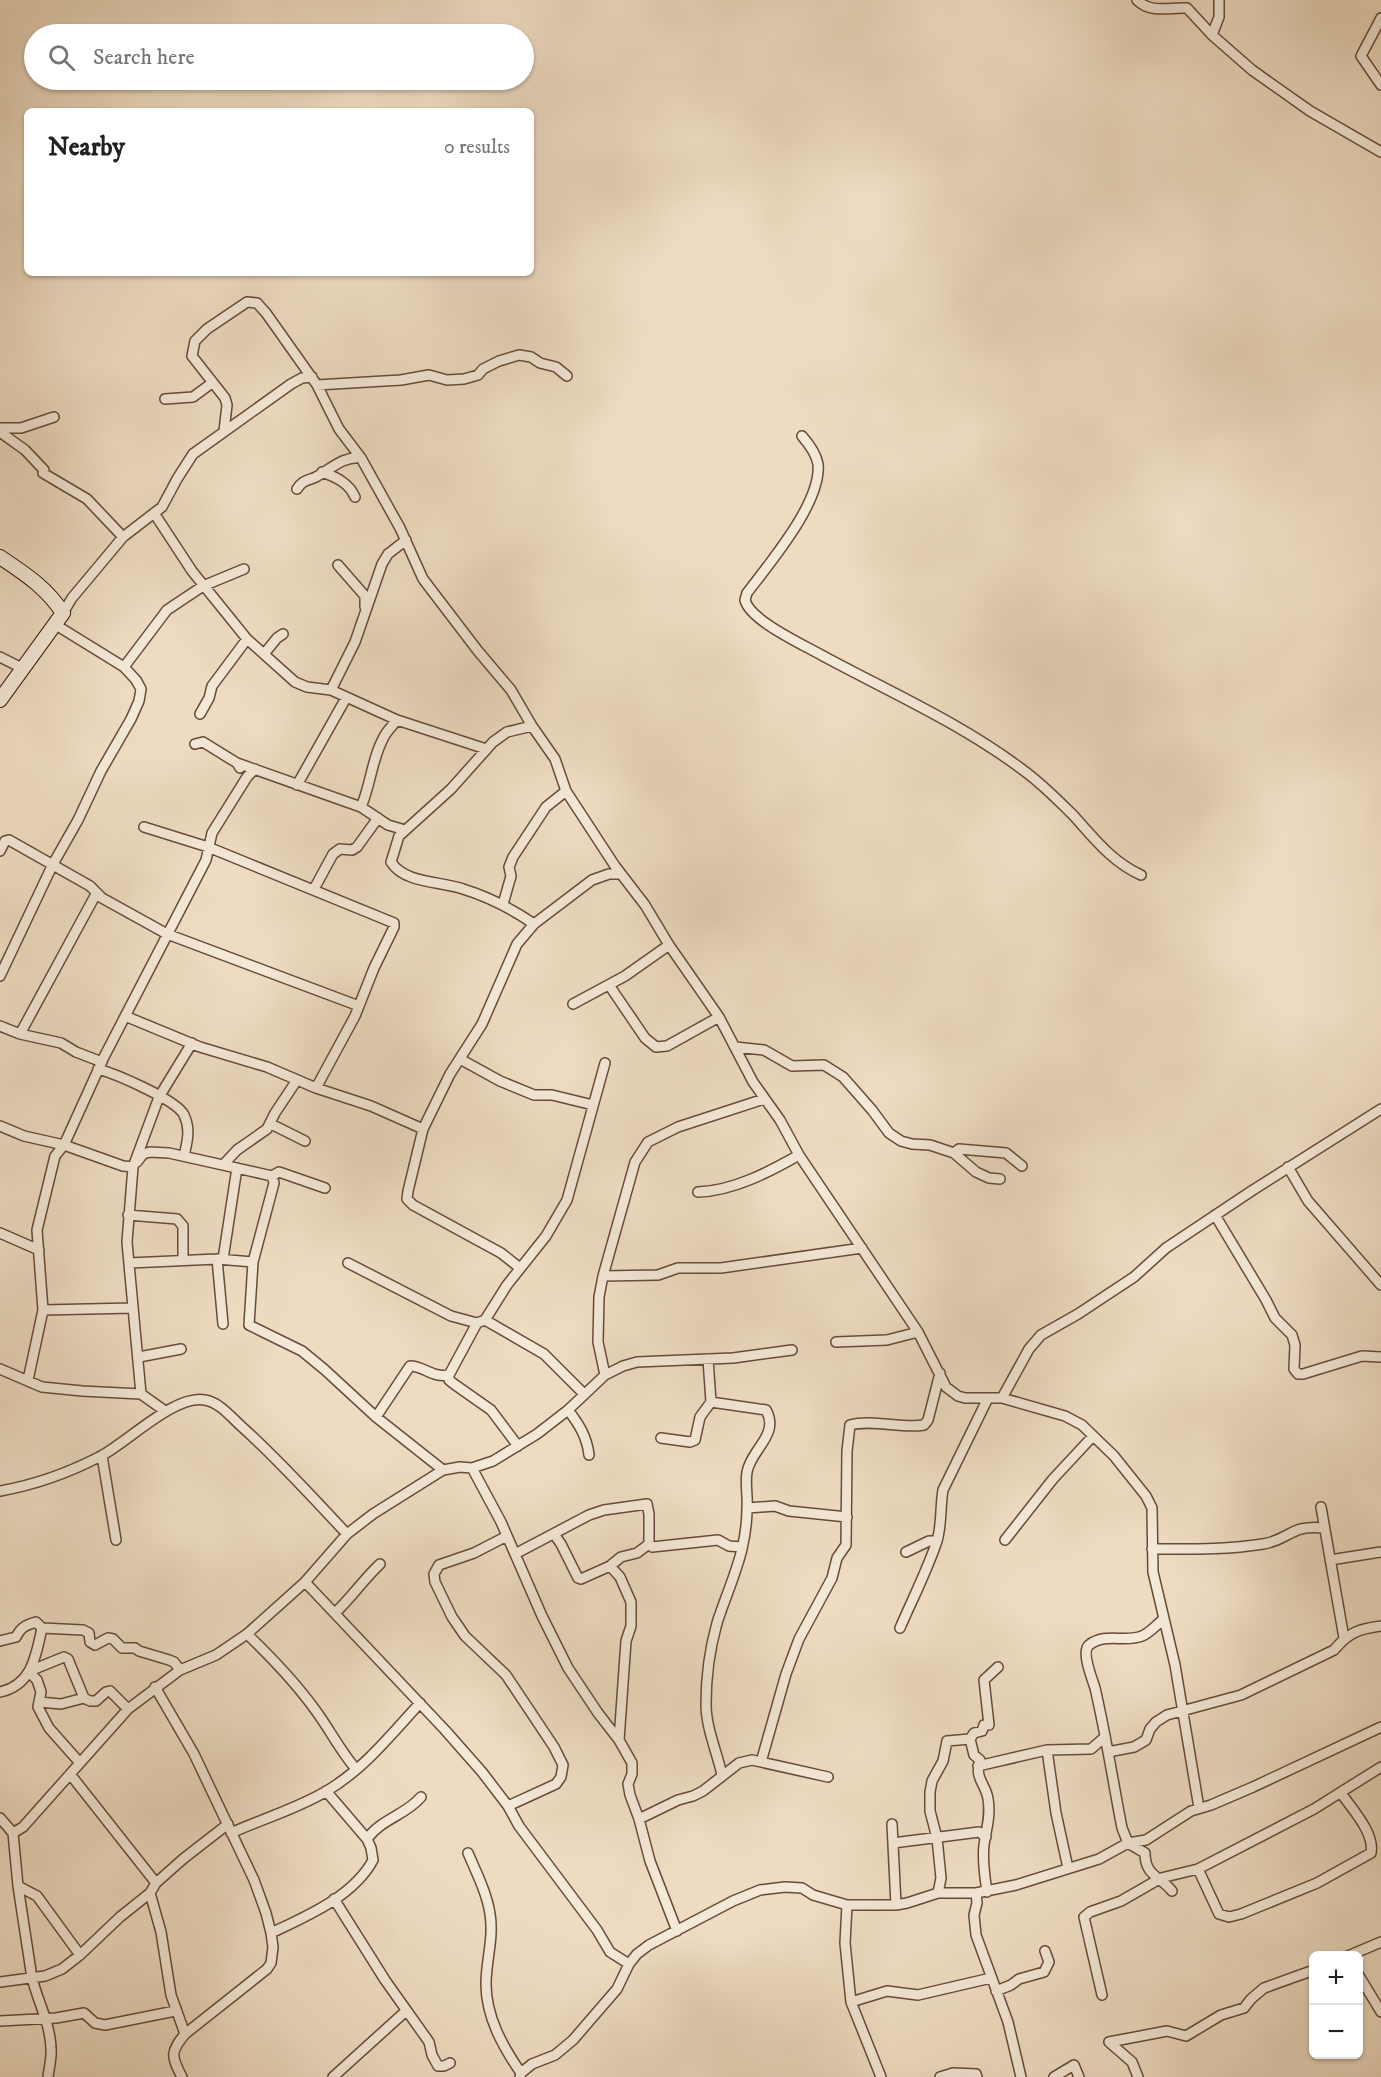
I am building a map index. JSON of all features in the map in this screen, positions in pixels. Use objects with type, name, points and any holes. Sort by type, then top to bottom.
[{"type":"street","points":[[1137,0],[1143,6],[1154,10],[1187,8],[1212,35],[1252,70],[1310,111],[1381,152]]},
{"type":"street","points":[[1212,35],[1219,17],[1219,0]]},
{"type":"street","points":[[1381,18],[1361,56],[1381,85]]},
{"type":"street","points":[[224,431],[225,398],[192,356],[195,341],[207,329],[247,302],[257,303],[315,381],[339,429],[361,458],[406,540],[423,579],[511,690],[555,759],[566,791],[621,874],[645,905],[718,1017],[753,1082],[780,1120],[800,1155],[885,1286],[918,1332],[946,1387],[965,1398],[1002,1398],[1065,1416],[1082,1425],[1114,1456],[1146,1496],[1152,1508],[1153,1572],[1184,1711],[1199,1808]]},
{"type":"street","points":[[0,700],[72,598],[123,537],[162,507],[193,454],[291,384],[302,378],[315,381],[401,380],[429,375],[447,380],[464,379],[478,375],[483,369],[500,361],[519,355],[556,367],[567,376]]},
{"type":"street","points":[[165,399],[193,398],[212,383]]},
{"type":"street","points":[[0,430],[21,428],[54,417]]},
{"type":"street","points":[[0,430],[38,462],[44,470],[43,474],[87,499],[123,537]]},
{"type":"street","points":[[802,436],[813,449],[818,464],[813,494],[799,522],[747,593],[745,600],[751,612],[771,627],[933,712],[1020,768],[1046,788],[1112,857],[1128,870],[1141,875]]},
{"type":"street","points":[[297,489],[305,480],[316,477],[349,459],[361,458]]},
{"type":"street","points":[[322,472],[338,478],[348,486],[355,497]]},
{"type":"street","points":[[154,513],[173,541],[175,548],[182,553],[203,586],[247,639],[295,682],[307,687],[331,690],[397,720],[486,749]]},
{"type":"street","points":[[331,690],[355,642],[382,564],[388,554],[406,540]]},
{"type":"street","points":[[0,556],[52,597],[64,601],[72,598]]},
{"type":"street","points":[[338,566],[365,596],[365,613]]},
{"type":"street","points":[[124,667],[167,610],[203,586],[244,569]]},
{"type":"street","points":[[0,976],[53,864],[139,701],[141,689],[124,667],[59,619],[52,597]]},
{"type":"street","points":[[264,654],[283,634]]},
{"type":"street","points":[[200,714],[209,699],[212,686],[247,639]]},
{"type":"street","points":[[0,657],[24,669]]},
{"type":"street","points":[[297,785],[346,698]]},
{"type":"street","points":[[361,807],[376,756],[385,735],[397,720]]},
{"type":"street","points":[[532,726],[507,732],[486,749],[451,789],[399,836],[391,862],[394,867],[425,881],[464,889],[503,904],[534,924]]},
{"type":"street","points":[[195,744],[203,742],[237,763],[361,807],[388,825],[405,830]]},
{"type":"street","points":[[237,763],[247,777]]},
{"type":"street","points":[[28,1380],[43,1310],[37,1230],[55,1156],[64,1145],[100,1066],[206,860],[212,833],[247,777],[255,769]]},
{"type":"street","points":[[503,904],[512,876],[509,867],[513,857],[546,807],[566,791]]},
{"type":"street","points":[[314,890],[333,854],[340,849],[352,850],[357,847],[378,818]]},
{"type":"street","points":[[144,827],[208,848],[394,923],[359,1006],[316,1088]]},
{"type":"street","points":[[0,851],[5,841],[9,840],[90,886],[96,894],[167,933],[359,1006]]},
{"type":"street","points":[[520,1268],[501,1252],[413,1205],[407,1199],[423,1129],[437,1099],[482,1024],[506,964],[517,944],[534,924],[592,880],[609,874],[621,874]]},
{"type":"street","points":[[20,1034],[96,894]]},
{"type":"street","points":[[573,1004],[609,985],[669,945]]},
{"type":"street","points":[[609,985],[645,1038],[656,1047],[667,1046],[718,1017]]},
{"type":"street","points":[[125,1016],[192,1043],[267,1067],[316,1088],[371,1106],[423,1129]]},
{"type":"street","points":[[0,1026],[20,1034],[62,1043],[100,1066],[131,1080],[177,1106],[184,1114],[189,1132],[184,1156]]},
{"type":"street","points":[[141,1394],[127,1242],[133,1167],[159,1097],[192,1043]]},
{"type":"street","points":[[735,1047],[764,1050],[792,1066],[824,1065],[843,1077],[873,1110],[889,1133],[901,1141],[930,1145],[954,1153],[976,1172],[989,1178],[1000,1179]]},
{"type":"street","points":[[460,1059],[500,1081],[534,1095],[552,1095],[593,1105]]},
{"type":"street","points":[[518,1446],[491,1410],[449,1380],[449,1375],[481,1322],[546,1236],[567,1200],[605,1063]]},
{"type":"street","points":[[223,1165],[237,1150],[272,1124],[275,1113],[297,1080]]},
{"type":"street","points":[[605,1375],[598,1342],[599,1297],[635,1162],[648,1142],[678,1126],[764,1099]]},
{"type":"street","points":[[1002,1398],[1029,1350],[1041,1335],[1134,1277],[1166,1248],[1215,1215],[1381,1109]]},
{"type":"street","points":[[272,1124],[305,1141]]},
{"type":"street","points":[[1,1130],[64,1145],[123,1167],[133,1167]]},
{"type":"street","points":[[954,1153],[959,1149],[1006,1153],[1022,1166]]},
{"type":"street","points":[[133,1167],[143,1154],[150,1152],[184,1156],[272,1176],[279,1172],[325,1188]]},
{"type":"street","points":[[698,1192],[712,1192],[729,1187],[800,1155]]},
{"type":"street","points":[[1288,1167],[1308,1201],[1381,1286]]},
{"type":"street","points":[[223,1324],[220,1259],[237,1168]]},
{"type":"street","points":[[272,1176],[274,1183],[253,1262],[249,1325],[302,1351],[376,1417],[443,1470]]},
{"type":"street","points":[[129,1215],[181,1221],[183,1260]]},
{"type":"street","points":[[1215,1215],[1275,1318],[1292,1335],[1295,1345],[1294,1369],[1298,1374],[1362,1356],[1381,1357]]},
{"type":"street","points":[[0,1233],[39,1250]]},
{"type":"street","points":[[603,1276],[658,1275],[678,1269],[721,1268],[862,1248]]},
{"type":"street","points":[[129,1263],[220,1259],[253,1262]]},
{"type":"street","points":[[348,1263],[451,1316],[481,1322],[544,1354],[584,1394]]},
{"type":"street","points":[[43,1310],[133,1308]]},
{"type":"street","points":[[836,1342],[887,1340],[918,1332]]},
{"type":"street","points":[[139,1357],[181,1350]]},
{"type":"street","points":[[13,1833],[23,1827],[128,1709],[180,1670],[216,1654],[247,1634],[305,1582],[347,1534],[373,1514],[443,1470],[460,1467],[472,1468],[493,1461],[568,1410],[605,1375],[623,1366],[637,1362],[708,1359],[792,1350]]},
{"type":"street","points":[[661,1437],[690,1442],[695,1440],[700,1417],[711,1402],[708,1359]]},
{"type":"street","points":[[376,1417],[410,1366],[439,1376],[449,1375]]},
{"type":"street","points":[[0,1369],[42,1387],[141,1394],[165,1412]]},
{"type":"street","points":[[761,1762],[786,1674],[799,1639],[832,1578],[837,1558],[846,1545],[850,1425],[896,1424],[915,1427],[924,1425],[928,1419],[940,1373]]},
{"type":"street","points":[[900,1628],[937,1541],[943,1490],[988,1398]]},
{"type":"street","points":[[0,1491],[61,1475],[102,1456],[165,1412],[195,1399],[207,1400],[220,1407],[276,1458],[347,1534]]},
{"type":"street","points":[[711,1402],[766,1410],[769,1417],[769,1433],[753,1454],[747,1470],[747,1508],[742,1547],[717,1624],[710,1656],[706,1706],[709,1729],[722,1775]]},
{"type":"street","points":[[568,1410],[580,1425],[589,1455]]},
{"type":"street","points":[[1005,1540],[1053,1479],[1093,1436]]},
{"type":"street","points":[[102,1456],[116,1540]]},
{"type":"street","points":[[472,1468],[507,1536],[568,1668],[619,1740],[632,1763],[632,1774],[628,1784],[630,1795],[650,1862],[677,1931]]},
{"type":"street","points":[[515,1554],[589,1515],[604,1510],[647,1504],[649,1544]]},
{"type":"street","points":[[747,1508],[775,1506],[789,1511],[847,1516]]},
{"type":"street","points":[[1320,1507],[1344,1638]]},
{"type":"street","points":[[1152,1549],[1235,1549],[1267,1543],[1294,1530],[1309,1526],[1324,1527]]},
{"type":"street","points":[[554,1534],[580,1579],[610,1566],[621,1557],[637,1553],[649,1544]]},
{"type":"street","points":[[507,1536],[474,1553],[440,1565],[434,1574],[435,1582],[452,1617],[465,1636],[506,1675],[554,1747],[563,1765],[561,1777],[556,1784],[508,1806]]},
{"type":"street","points":[[649,1544],[652,1546],[718,1540],[729,1546],[742,1547]]},
{"type":"street","points":[[906,1552],[929,1541],[937,1541]]},
{"type":"street","points":[[1330,1560],[1381,1552]]},
{"type":"street","points":[[335,1613],[380,1564]]},
{"type":"street","points":[[610,1566],[620,1577],[631,1602],[632,1612],[625,1652],[619,1740]]},
{"type":"street","points":[[305,1582],[482,1772],[508,1806],[519,1826],[597,1930],[610,1952],[629,1964]]},
{"type":"street","points":[[1164,1619],[1144,1635],[1126,1640],[1106,1637],[1090,1644],[1086,1649],[1086,1656],[1095,1688],[1122,1828],[1128,1843],[1145,1853],[1145,1865],[1152,1875],[1161,1878],[1172,1891]]},
{"type":"street","points":[[0,1641],[16,1637],[25,1625],[36,1622],[42,1628],[83,1630],[89,1633],[90,1642],[95,1644],[108,1638],[113,1639],[122,1648],[135,1648],[174,1662],[180,1670]]},
{"type":"street","points":[[1108,1752],[1134,1747],[1146,1740],[1156,1722],[1167,1715],[1240,1695],[1334,1650],[1344,1638],[1359,1629],[1381,1626]]},
{"type":"street","points":[[30,1671],[42,1628]]},
{"type":"street","points":[[247,1634],[285,1671],[315,1709],[356,1770]]},
{"type":"street","points":[[0,1692],[13,1689],[30,1671],[64,1657],[68,1659],[84,1698],[96,1701],[110,1691],[128,1709]]},
{"type":"street","points":[[987,1892],[984,1851],[989,1823],[989,1801],[980,1782],[978,1766],[980,1760],[974,1755],[970,1739],[974,1733],[982,1731],[984,1725],[989,1725],[984,1680],[998,1667]]},
{"type":"street","points":[[30,1671],[37,1680],[41,1692],[38,1707],[49,1728],[80,1763]]},
{"type":"street","points":[[155,1687],[194,1754],[254,1880],[272,1934],[273,1947],[271,1963],[267,1969],[185,2034],[175,2046],[173,2058],[180,2076]]},
{"type":"street","points":[[39,1702],[61,1704],[84,1698]]},
{"type":"street","points":[[0,1982],[32,1978],[62,1969],[150,1893],[156,1883],[229,1829],[326,1791],[356,1770],[420,1703]]},
{"type":"street","points":[[468,1853],[490,1913],[492,1932],[486,1983],[487,2003],[493,2023],[520,2075],[532,2064],[555,2055],[573,2040],[617,1989],[629,1964],[637,1954],[649,1945],[733,1901],[760,1890],[785,1887],[802,1888],[813,1895],[847,1905],[896,1905],[938,1893],[987,1892],[1016,1885],[1100,1859],[1128,1843],[1146,1840],[1191,1811],[1243,1791],[1381,1727]]},
{"type":"street","points":[[978,1766],[1047,1750],[1091,1749],[1104,1737]]},
{"type":"street","points":[[938,1893],[941,1878],[937,1838],[930,1811],[932,1781],[943,1761],[947,1741],[970,1739]]},
{"type":"street","points":[[1047,1750],[1056,1813],[1068,1868]]},
{"type":"street","points":[[639,1819],[703,1791],[740,1763],[752,1760],[828,1777]]},
{"type":"street","points":[[1102,1995],[1084,1917],[1090,1912],[1120,1901],[1161,1878],[1198,1869],[1314,1809],[1381,1767]]},
{"type":"street","points":[[70,1774],[156,1883]]},
{"type":"street","points":[[272,1934],[334,1899],[360,1878],[373,1860],[372,1848],[367,1839],[326,1791]]},
{"type":"street","points":[[1198,1869],[1219,1914],[1228,1917],[1317,1884],[1371,1853],[1372,1845],[1369,1835],[1341,1793]]},
{"type":"street","points":[[367,1839],[382,1823],[414,1806],[421,1797]]},
{"type":"street","points":[[0,1818],[13,1833],[18,1886],[32,1978],[35,1992],[46,2017],[51,2050],[48,2077]]},
{"type":"street","points":[[892,1824],[896,1905]]},
{"type":"street","points":[[892,1843],[979,1832],[986,1836]]},
{"type":"street","points":[[18,1886],[37,1896],[80,1955]]},
{"type":"street","points":[[150,1893],[175,2011],[185,2034]]},
{"type":"street","points":[[976,1893],[977,1903],[974,1915],[976,1935],[1008,2022],[1021,2077]]},
{"type":"street","points":[[334,1899],[384,1980],[429,2042],[438,2066],[450,2063]]},
{"type":"street","points":[[847,1905],[845,1943],[851,2002],[881,2077]]},
{"type":"street","points":[[1358,1951],[1381,1942]]},
{"type":"street","points":[[996,1991],[1019,1979],[1044,1972],[1049,1962],[1045,1951]]},
{"type":"street","points":[[1138,2077],[1132,2062],[1109,2042],[1130,2039],[1152,2032],[1167,2031],[1186,2036],[1221,2015],[1244,2008],[1264,1988],[1309,1972]]},
{"type":"street","points":[[851,2002],[887,1991],[918,1995],[991,1978]]},
{"type":"street","points":[[1363,1981],[1381,2012]]},
{"type":"street","points":[[0,2021],[64,2017],[84,2013],[95,2023],[105,2025],[175,2011]]},
{"type":"street","points":[[333,2077],[406,2011]]},
{"type":"street","points":[[1054,2077],[1074,2065],[1079,2077]]},
{"type":"street","points":[[940,2077],[953,2073],[976,2074],[977,2077]]}]
